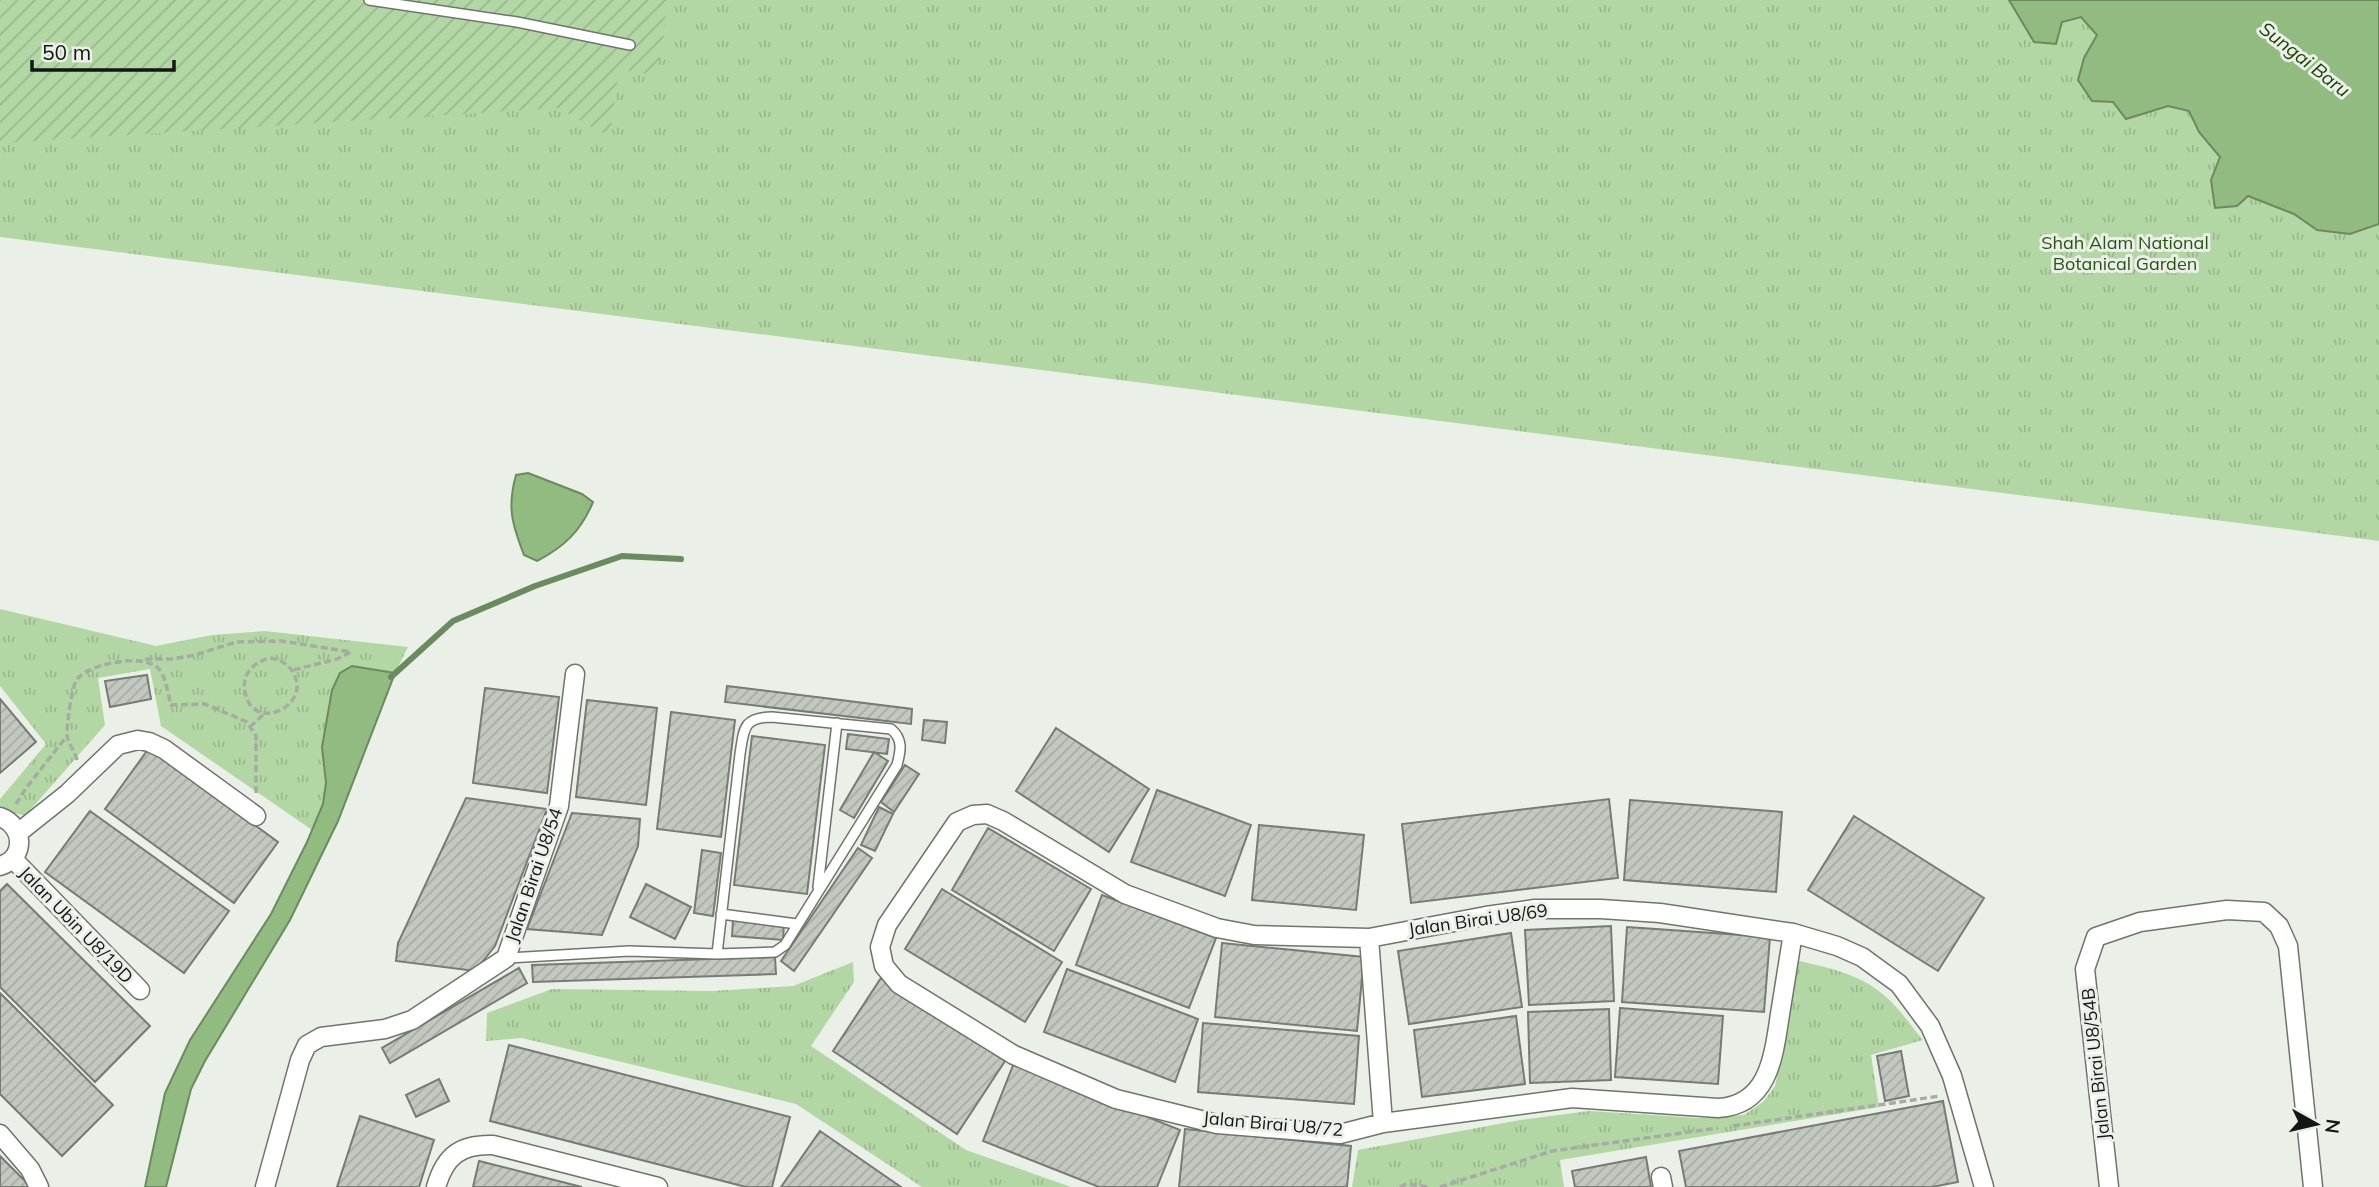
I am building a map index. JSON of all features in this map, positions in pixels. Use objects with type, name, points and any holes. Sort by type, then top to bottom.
[{"type":"street","name":"Jalan Birai U8/54","points":[[265,1187],[300,1060],[307,1045],[321,1037],[385,1029],[412,1020],[506,958],[559,806],[575,674]]},
{"type":"street","points":[[6,862],[19,849],[9,824],[81,781],[118,745],[128,740],[149,742],[164,749],[256,816]]},
{"type":"street","name":"Jalan Birai U8/69","points":[[920,876],[957,822],[973,815],[987,814],[1125,894],[1217,928],[1254,935],[1369,938],[1486,916],[1535,909],[1570,908],[1660,913],[1793,933],[1838,946],[1862,957],[1899,985],[1930,1026],[1952,1076],[1984,1187]]},
{"type":"street","name":"Jalan Ubin U8/19D","points":[[6,862],[140,990]]},
{"type":"street","name":"Jalan Birai U8/72","points":[[920,876],[883,935],[880,953],[884,966],[899,984],[1014,1055],[1116,1099],[1217,1124],[1340,1133],[1383,1123],[1572,1098],[1718,1108],[1737,1106],[1755,1093],[1771,1065],[1793,933]]},
{"type":"street","name":"Jalan Birai U8/54B","points":[[2109,1187],[2085,969],[2096,937],[2140,922],[2227,909],[2263,912],[2279,926],[2288,946],[2313,1187]]},
{"type":"street","points":[[1369,938],[1383,1123]]},
{"type":"street","points":[[0,1134],[30,1169],[39,1187]]},
{"type":"street","points":[[436,1187],[444,1164],[464,1148],[476,1144],[493,1145],[658,1187]]},
{"type":"lane","points":[[369,0],[517,22],[630,45]]},
{"type":"lane","points":[[506,958],[629,951],[718,954],[775,952],[785,945],[897,765],[900,739],[891,729],[772,717],[756,717],[748,723],[743,732],[718,954]]},
{"type":"lane","points":[[818,892],[837,723]]},
{"type":"lane","points":[[721,914],[797,924]]},
{"type":"path","points":[[9,824],[26,788],[67,736],[75,682],[83,672],[111,663],[195,655],[236,642],[282,641],[351,652],[337,659],[293,670]]},
{"type":"path","points":[[270,658],[277,659],[293,670],[297,692],[292,701],[278,711],[265,713],[252,708],[244,689],[244,677],[249,669],[259,661],[270,658]]},
{"type":"path","points":[[138,659],[160,669],[171,705],[205,704],[247,722],[256,736],[256,816]]},
{"type":"path","points":[[250,727],[265,713]]},
{"type":"path","points":[[67,736],[76,755],[81,781]]},
{"type":"path","points":[[1732,1126],[1956,1093]]},
{"type":"path","points":[[1440,1187],[1552,1151],[1718,1128]]},
{"type":"path","points":[[1400,1187],[1406,1184],[1430,1187]]},
{"type":"green space","name":"Shah Alam National Botanical Garden","points":[[0,0],[2379,0],[2379,541],[0,237]]},
{"type":"green space","points":[[0,0],[666,0],[665,29],[656,75],[619,69],[610,137],[558,108],[0,143]]},
{"type":"green space","points":[[0,609],[156,646],[212,635],[265,631],[408,647],[395,673],[352,666],[340,673],[332,690],[322,747],[326,783],[323,804],[312,830],[161,726],[150,669],[98,678],[105,725],[25,816],[0,809],[0,799],[46,744],[0,686]]},
{"type":"green space","points":[[1799,961],[1834,970],[1877,989],[1901,1012],[1923,1040],[1871,1055],[1879,1107],[1560,1160],[1564,1187],[1352,1187],[1358,1150],[1520,1120],[1589,1111],[1699,1118],[1744,1115],[1763,1102],[1775,1086]]},
{"type":"green space","points":[[853,962],[854,982],[811,1046],[966,1150],[1071,1187],[922,1187],[796,1104],[522,1038],[486,1041],[487,1013],[552,989],[712,991],[793,986]]},
{"type":"water","name":"Sungai Baru","points":[[2009,0],[2379,0],[2379,224],[2350,234],[2317,230],[2294,214],[2248,196],[2237,206],[2215,208],[2211,180],[2220,157],[2199,132],[2189,111],[2168,106],[2126,119],[2113,102],[2092,101],[2078,80],[2084,58],[2097,35],[2081,17],[2062,22],[2056,44],[2034,42]]},
{"type":"water","points":[[528,473],[582,494],[593,502],[571,537],[537,561],[524,555],[516,534],[511,506],[516,475]]},
{"type":"water","points":[[352,666],[395,673],[338,821],[290,920],[191,1089],[166,1187],[145,1187],[165,1093],[190,1040],[271,914],[323,804],[326,783],[322,747],[332,690],[340,673]]},
{"type":"building","points":[[147,675],[151,699],[110,707],[105,681]]},
{"type":"building","points":[[727,686],[912,709],[911,724],[725,702]]},
{"type":"building","points":[[485,688],[559,697],[547,793],[473,783]]},
{"type":"building","points":[[0,699],[36,742],[0,773]]},
{"type":"building","points":[[587,700],[657,708],[646,805],[576,797]]},
{"type":"building","points":[[671,712],[735,720],[721,837],[657,829]]},
{"type":"building","points":[[924,720],[947,722],[945,743],[922,740]]},
{"type":"building","points":[[1056,728],[1149,789],[1109,852],[1016,791]]},
{"type":"building","points":[[848,734],[889,739],[887,754],[846,749]]},
{"type":"building","points":[[752,736],[825,745],[807,894],[734,885]]},
{"type":"building","points":[[149,748],[278,842],[234,903],[105,809]]},
{"type":"building","points":[[874,752],[888,761],[854,818],[840,810]]},
{"type":"building","points":[[905,765],[919,774],[894,812],[881,802]]},
{"type":"building","points":[[1157,790],[1251,825],[1225,896],[1131,862]]},
{"type":"building","points":[[466,798],[547,809],[495,946],[475,971],[396,961],[398,943]]},
{"type":"building","points":[[1609,799],[1618,878],[1411,903],[1402,824]]},
{"type":"building","points":[[1630,800],[1782,812],[1776,892],[1624,880]]},
{"type":"building","points":[[879,807],[893,814],[875,851],[861,845]]},
{"type":"building","points":[[90,811],[229,911],[184,973],[45,872]]},
{"type":"building","points":[[572,813],[640,819],[638,846],[602,935],[527,929]]},
{"type":"building","points":[[1854,816],[1984,898],[1938,971],[1808,890]]},
{"type":"building","points":[[1259,825],[1364,835],[1356,910],[1252,900]]},
{"type":"building","points":[[988,828],[1091,889],[1054,951],[952,890]]},
{"type":"building","points":[[858,848],[872,858],[794,971],[781,961]]},
{"type":"building","points":[[702,850],[721,853],[713,916],[694,913]]},
{"type":"building","points":[[7,884],[150,1026],[95,1082],[0,987],[0,891]]},
{"type":"building","points":[[646,884],[691,907],[675,939],[630,917]]},
{"type":"building","points":[[942,889],[1062,962],[1025,1022],[905,949]]},
{"type":"building","points":[[1102,895],[1216,938],[1189,1008],[1076,965]]},
{"type":"building","points":[[733,920],[784,924],[783,940],[732,936]]},
{"type":"building","points":[[1611,926],[1614,1001],[1529,1005],[1525,930]]},
{"type":"building","points":[[1627,927],[1770,937],[1764,1012],[1622,1002]]},
{"type":"building","points":[[1511,933],[1522,1007],[1409,1024],[1398,951]]},
{"type":"building","points":[[1222,943],[1364,957],[1357,1031],[1215,1017]]},
{"type":"building","points":[[775,957],[776,974],[533,982],[532,965]]},
{"type":"building","points":[[519,968],[527,983],[390,1063],[382,1048]]},
{"type":"building","points":[[1067,969],[1198,1019],[1175,1082],[1044,1032]]},
{"type":"building","points":[[881,978],[1005,1061],[957,1134],[833,1051]]},
{"type":"building","points":[[0,993],[113,1105],[62,1156],[0,1094]]},
{"type":"building","points":[[1620,1008],[1723,1016],[1718,1084],[1615,1077]]},
{"type":"building","points":[[1609,1009],[1611,1080],[1530,1083],[1528,1012]]},
{"type":"building","points":[[1516,1016],[1525,1084],[1422,1097],[1414,1030]]},
{"type":"building","points":[[1203,1023],[1359,1036],[1354,1104],[1198,1092]]},
{"type":"building","points":[[509,1045],[790,1117],[772,1187],[746,1187],[490,1121]]},
{"type":"building","points":[[1901,1051],[1909,1096],[1885,1101],[1877,1056]]},
{"type":"building","points":[[1014,1063],[1180,1130],[1157,1187],[1099,1187],[983,1141]]},
{"type":"building","points":[[439,1079],[449,1101],[416,1117],[406,1095]]},
{"type":"building","points":[[1943,1101],[1958,1182],[1932,1187],[1686,1187],[1679,1151]]},
{"type":"building","points":[[360,1116],[434,1140],[419,1187],[337,1187]]},
{"type":"building","points":[[1185,1129],[1351,1146],[1347,1187],[1179,1187]]},
{"type":"building","points":[[820,1131],[901,1187],[781,1187]]},
{"type":"building","points":[[0,1156],[31,1187],[0,1187]]},
{"type":"building","points":[[1646,1157],[1651,1187],[1575,1187],[1572,1171]]},
{"type":"building","points":[[479,1161],[582,1187],[473,1187]]},
{"type":"waterway","points":[[391,677],[453,621],[535,586],[622,556],[681,559]]}]
